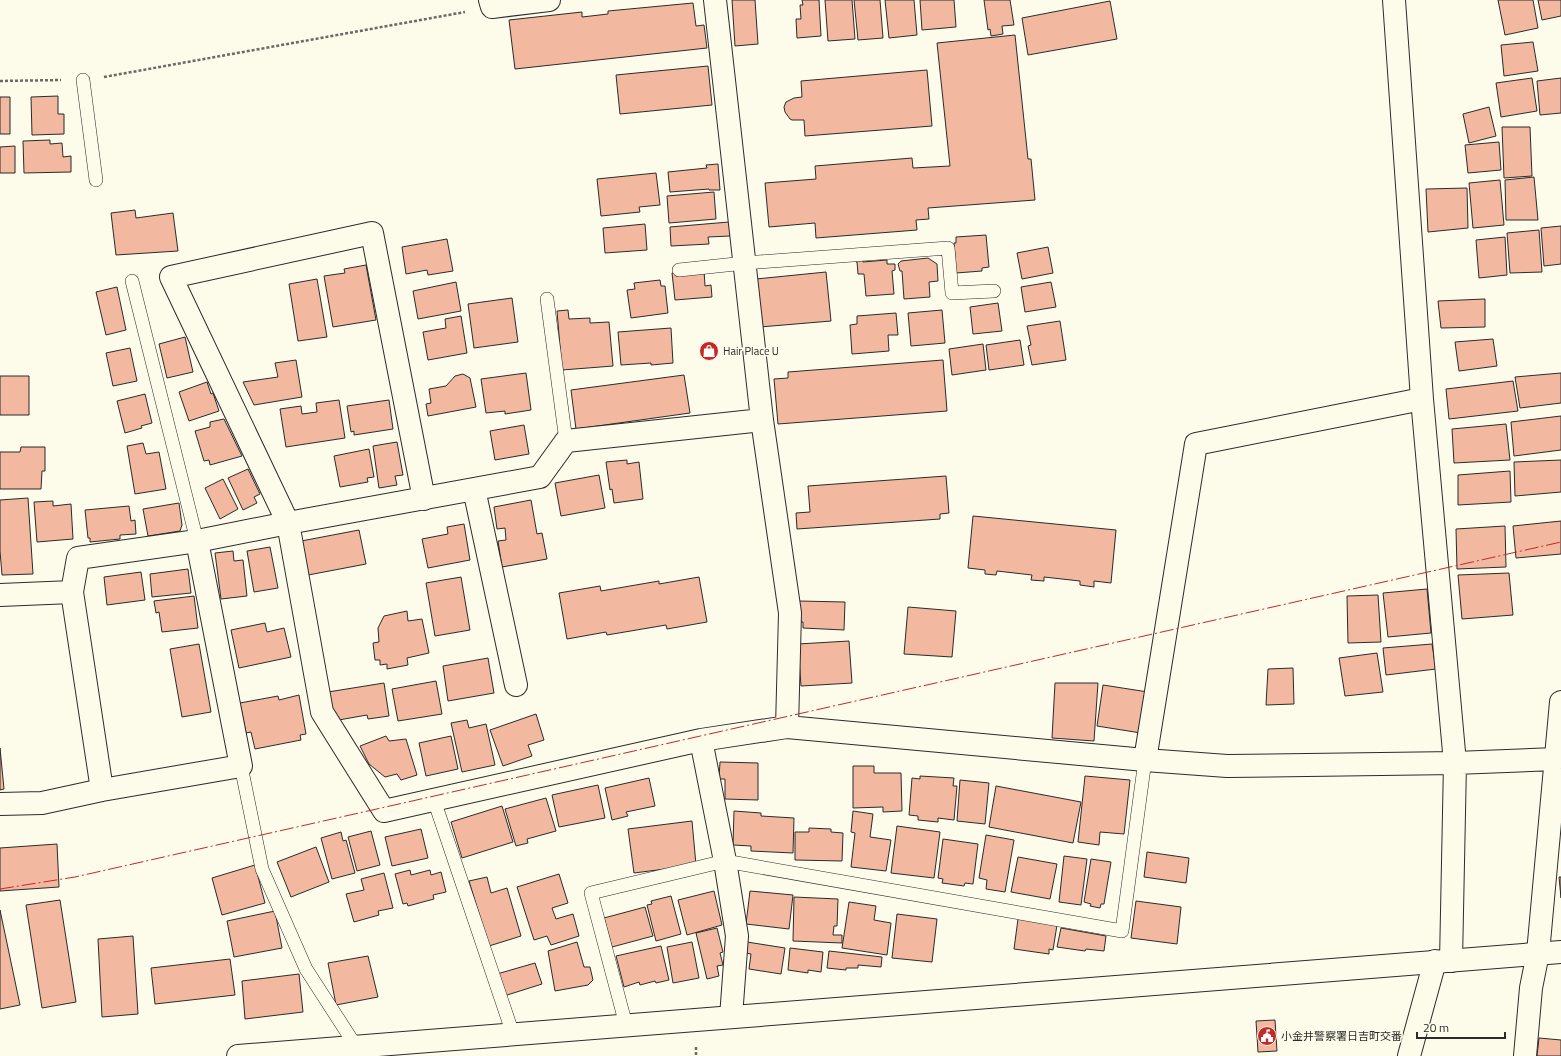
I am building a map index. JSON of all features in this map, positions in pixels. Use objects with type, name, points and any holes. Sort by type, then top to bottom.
[{"type":"street","points":[[491,4],[549,0]]},
{"type":"street","points":[[716,0],[762,420],[790,613],[787,727]]},
{"type":"street","points":[[1394,0],[1422,399],[1455,764],[1443,961],[1409,1056]]},
{"type":"street","points":[[424,499],[372,233],[171,277],[288,523],[322,712],[384,811],[701,740],[787,727],[1145,760],[1227,766],[1455,764],[1555,759]]},
{"type":"street","points":[[1145,760],[1196,444],[1422,399]]},
{"type":"street","points":[[102,790],[72,592],[78,558],[197,541],[540,477],[566,441],[762,420]]},
{"type":"street","points":[[474,489],[516,685]]},
{"type":"street","points":[[0,804],[42,803],[102,790],[241,766],[197,541]]},
{"type":"street","points":[[0,595],[72,592]]},
{"type":"street","points":[[1525,1056],[1531,988],[1538,953],[1561,702]]},
{"type":"street","points":[[701,740],[725,862],[737,936],[731,1017]]},
{"type":"street","points":[[238,1056],[359,1051],[513,1034],[1561,952]]},
{"type":"lane","points":[[83,80],[96,180]]},
{"type":"lane","points":[[679,270],[745,263],[948,248],[952,293],[994,291]]},
{"type":"lane","points":[[132,282],[197,541]]},
{"type":"lane","points":[[547,299],[566,441]]},
{"type":"lane","points":[[626,1025],[591,893],[725,862],[1122,931],[1145,760]]},
{"type":"lane","points":[[241,766],[262,869],[306,969],[359,1051]]},
{"type":"lane","points":[[434,800],[513,1034]]},
{"type":"path","points":[[0,80],[83,80],[491,4]]},
{"type":"building","points":[[732,0],[755,0],[758,44],[735,46]]},
{"type":"building","points":[[802,0],[819,0],[821,36],[797,38],[796,19],[801,19],[800,5],[803,5]]},
{"type":"building","points":[[825,0],[852,0],[855,39],[828,41]]},
{"type":"building","points":[[854,0],[880,0],[883,38],[858,40]]},
{"type":"building","points":[[885,0],[914,0],[917,35],[889,38]]},
{"type":"building","points":[[920,0],[954,0],[956,27],[922,30]]},
{"type":"building","points":[[984,0],[1010,0],[1014,25],[1002,26],[1003,34],[991,36],[990,29],[988,30]]},
{"type":"building","points":[[1498,0],[1533,0],[1538,28],[1505,35]]},
{"type":"building","points":[[1538,0],[1561,0],[1561,16],[1542,20]]},
{"type":"building","points":[[1110,1],[1117,39],[1028,55],[1022,18]]},
{"type":"building","points":[[693,3],[696,26],[704,25],[707,48],[515,69],[509,20],[582,12],[582,17],[608,14],[608,11]]},
{"type":"building","points":[[1015,35],[1028,159],[1031,159],[1035,200],[928,208],[929,219],[916,220],[917,230],[816,238],[815,223],[769,227],[765,183],[816,179],[815,166],[912,158],[913,168],[950,166],[937,43]]},
{"type":"building","points":[[1533,42],[1538,71],[1504,76],[1501,45]]},
{"type":"building","points":[[708,66],[712,105],[620,114],[616,75]]},
{"type":"building","points":[[927,70],[932,126],[805,136],[804,120],[792,120],[785,112],[784,107],[786,102],[794,98],[802,97],[801,81]]},
{"type":"building","points":[[1532,78],[1537,111],[1501,117],[1496,83]]},
{"type":"building","points":[[1561,78],[1561,113],[1540,115],[1537,81]]},
{"type":"building","points":[[58,96],[58,114],[64,114],[64,134],[32,135],[31,97]]},
{"type":"building","points":[[0,97],[10,97],[10,134],[0,134]]},
{"type":"building","points":[[1489,107],[1496,136],[1469,143],[1463,114]]},
{"type":"building","points":[[1502,127],[1530,127],[1532,176],[1504,178]]},
{"type":"building","points":[[50,140],[50,144],[62,143],[63,157],[71,156],[71,172],[24,173],[23,141]]},
{"type":"building","points":[[1499,142],[1501,170],[1468,173],[1465,145]]},
{"type":"building","points":[[15,146],[15,173],[0,173],[0,147]]},
{"type":"building","points":[[718,164],[720,190],[709,189],[670,192],[668,172],[707,168],[706,165]]},
{"type":"building","points":[[656,173],[660,205],[639,207],[640,212],[601,216],[597,179]]},
{"type":"building","points":[[1534,177],[1538,220],[1506,220],[1505,180]]},
{"type":"building","points":[[1500,180],[1504,225],[1473,228],[1469,183]]},
{"type":"building","points":[[1467,188],[1468,228],[1428,232],[1426,189]]},
{"type":"building","points":[[714,192],[716,219],[669,223],[667,196]]},
{"type":"building","points":[[135,210],[136,218],[173,213],[178,251],[116,255],[111,213]]},
{"type":"building","points":[[729,222],[730,236],[708,237],[709,244],[671,246],[670,227]]},
{"type":"building","points":[[645,224],[647,250],[605,253],[603,228]]},
{"type":"building","points":[[1561,226],[1561,264],[1544,266],[1541,228]]},
{"type":"building","points":[[1539,230],[1542,272],[1510,273],[1507,233]]},
{"type":"building","points":[[986,235],[989,267],[982,268],[982,271],[956,273],[954,243],[956,243],[956,237]]},
{"type":"building","points":[[1505,237],[1507,275],[1479,278],[1476,240]]},
{"type":"building","points":[[447,239],[453,271],[428,275],[427,270],[406,274],[402,247]]},
{"type":"building","points":[[1048,247],[1053,273],[1022,279],[1017,253]]},
{"type":"building","points":[[862,253],[863,262],[887,260],[887,264],[895,264],[895,270],[892,271],[894,294],[866,296],[864,274],[858,274],[856,262],[856,254]]},
{"type":"building","points":[[928,258],[937,264],[938,281],[929,282],[930,297],[904,299],[902,271],[900,271],[898,264],[901,261]]},
{"type":"building","points":[[366,265],[376,320],[333,327],[324,276],[345,273],[344,269]]},
{"type":"building","points":[[704,270],[705,286],[711,285],[712,297],[675,300],[672,273]]},
{"type":"building","points":[[826,272],[831,321],[760,327],[756,279]]},
{"type":"building","points":[[317,279],[327,337],[298,341],[289,284]]},
{"type":"building","points":[[660,280],[661,286],[665,286],[668,313],[631,318],[627,290],[635,289],[634,283]]},
{"type":"building","points":[[456,282],[461,311],[418,319],[413,291]]},
{"type":"building","points":[[1051,282],[1056,307],[1025,312],[1021,287]]},
{"type":"building","points":[[117,287],[126,330],[106,335],[96,292]]},
{"type":"building","points":[[512,298],[518,342],[474,348],[468,304]]},
{"type":"building","points":[[1485,299],[1485,327],[1441,328],[1438,301]]},
{"type":"building","points":[[998,303],[1002,331],[973,334],[970,307]]},
{"type":"building","points":[[568,310],[569,319],[590,318],[590,323],[609,322],[613,366],[562,370],[557,311]]},
{"type":"building","points":[[942,310],[945,343],[911,346],[908,313]]},
{"type":"building","points":[[896,313],[898,335],[888,335],[889,351],[852,354],[850,325],[857,324],[857,316]]},
{"type":"building","points":[[461,316],[467,353],[428,360],[423,332],[446,328],[445,319]]},
{"type":"building","points":[[1060,321],[1066,360],[1032,365],[1028,346],[1031,345],[1027,326]]},
{"type":"building","points":[[671,328],[673,363],[621,365],[618,332]]},
{"type":"building","points":[[185,337],[193,372],[167,378],[159,344]]},
{"type":"building","points":[[1493,339],[1497,366],[1459,371],[1455,342]]},
{"type":"building","points":[[1020,340],[1024,365],[989,370],[986,345]]},
{"type":"building","points":[[983,344],[986,370],[952,375],[949,349]]},
{"type":"building","points":[[130,348],[137,381],[113,386],[106,353]]},
{"type":"building","points":[[296,360],[302,397],[254,405],[243,382],[278,377],[275,363]]},
{"type":"building","points":[[943,360],[947,411],[778,424],[774,379],[788,378],[788,372]]},
{"type":"building","points":[[526,373],[531,410],[505,414],[505,411],[486,413],[481,379]]},
{"type":"building","points":[[1561,373],[1561,403],[1520,408],[1515,377]]},
{"type":"building","points":[[463,374],[470,378],[476,407],[428,416],[426,404],[431,403],[429,389],[446,386],[455,376]]},
{"type":"building","points":[[684,375],[690,413],[576,429],[571,390]]},
{"type":"building","points":[[0,376],[29,376],[29,415],[0,415]]},
{"type":"building","points":[[1513,381],[1518,411],[1449,419],[1446,389]]},
{"type":"building","points":[[207,382],[211,394],[213,393],[219,411],[189,421],[179,392]]},
{"type":"building","points":[[145,394],[152,423],[141,426],[142,428],[125,433],[117,401]]},
{"type":"building","points":[[339,400],[345,438],[286,447],[280,409],[301,406],[302,414],[317,412],[316,403]]},
{"type":"building","points":[[389,400],[393,429],[354,435],[354,431],[351,432],[347,406]]},
{"type":"building","points":[[1561,416],[1561,450],[1514,456],[1511,422]]},
{"type":"building","points":[[224,419],[242,456],[210,465],[209,460],[204,461],[195,431],[210,427],[210,422]]},
{"type":"building","points":[[1506,424],[1510,460],[1454,463],[1452,429]]},
{"type":"building","points":[[524,425],[529,454],[495,460],[490,431]]},
{"type":"building","points":[[397,442],[403,475],[395,476],[397,485],[379,488],[373,446]]},
{"type":"building","points":[[143,443],[146,454],[159,452],[166,489],[135,494],[127,446]]},
{"type":"building","points":[[21,447],[45,447],[45,471],[42,471],[41,489],[0,489],[0,452],[20,452]]},
{"type":"building","points":[[369,449],[374,477],[367,478],[368,482],[340,487],[334,456]]},
{"type":"building","points":[[627,460],[627,464],[639,462],[643,499],[614,503],[612,489],[610,490],[606,462]]},
{"type":"building","points":[[1561,460],[1561,492],[1515,496],[1514,462]]},
{"type":"building","points":[[248,469],[260,494],[254,497],[257,503],[243,510],[228,478]]},
{"type":"building","points":[[1510,471],[1511,502],[1458,505],[1458,475]]},
{"type":"building","points":[[599,475],[605,508],[561,516],[555,483]]},
{"type":"building","points":[[946,476],[949,513],[940,514],[940,519],[797,529],[796,513],[810,512],[808,486]]},
{"type":"building","points":[[223,479],[238,509],[220,519],[205,488]]},
{"type":"building","points":[[28,498],[33,574],[2,575],[0,551],[0,500]]},
{"type":"building","points":[[531,500],[537,534],[542,533],[547,559],[502,567],[498,541],[506,540],[505,528],[497,529],[494,507]]},
{"type":"building","points":[[53,501],[53,506],[71,504],[73,539],[37,542],[34,502]]},
{"type":"building","points":[[179,503],[182,525],[180,531],[148,536],[143,509]]},
{"type":"building","points":[[129,506],[131,521],[135,520],[136,534],[120,535],[120,539],[90,542],[90,538],[88,538],[85,510]]},
{"type":"building","points":[[973,516],[1116,530],[1111,583],[1094,581],[1094,587],[1080,585],[1080,581],[1044,577],[1044,581],[1031,580],[1032,575],[997,571],[996,575],[985,574],[985,570],[968,568]]},
{"type":"building","points":[[1561,521],[1561,554],[1516,558],[1513,526]]},
{"type":"building","points":[[464,524],[470,560],[428,568],[422,539],[448,534],[447,527]]},
{"type":"building","points":[[1505,526],[1506,567],[1457,569],[1456,529]]},
{"type":"building","points":[[359,530],[366,564],[303,576],[296,542]]},
{"type":"building","points":[[270,547],[278,588],[254,592],[247,551]]},
{"type":"building","points":[[233,551],[234,561],[243,560],[247,596],[221,599],[215,553]]},
{"type":"building","points":[[188,569],[191,593],[152,597],[150,574]]},
{"type":"building","points":[[141,572],[145,600],[107,605],[104,577]]},
{"type":"building","points":[[1509,573],[1513,615],[1462,619],[1458,575]]},
{"type":"building","points":[[461,577],[470,630],[435,636],[426,583]]},
{"type":"building","points":[[699,577],[707,622],[667,629],[666,625],[607,635],[606,632],[567,639],[559,593],[600,586],[601,591],[659,581],[659,584]]},
{"type":"building","points":[[1427,589],[1431,633],[1388,637],[1383,593]]},
{"type":"building","points":[[1378,595],[1381,642],[1348,643],[1347,596]]},
{"type":"building","points":[[194,596],[198,628],[162,632],[159,612],[156,613],[154,601]]},
{"type":"building","points":[[799,601],[845,602],[844,630],[803,628],[803,622],[799,622]]},
{"type":"building","points":[[908,607],[956,611],[952,657],[904,654]]},
{"type":"building","points":[[407,611],[408,621],[422,619],[429,653],[407,658],[408,665],[387,669],[387,664],[380,665],[380,660],[375,660],[373,643],[379,642],[378,628],[384,616]]},
{"type":"building","points":[[265,623],[267,632],[284,628],[291,657],[239,668],[231,630]]},
{"type":"building","points":[[849,641],[852,683],[801,686],[798,644]]},
{"type":"building","points":[[199,644],[211,712],[182,717],[170,649]]},
{"type":"building","points":[[1432,644],[1436,669],[1386,675],[1383,648]]},
{"type":"building","points":[[1377,653],[1383,692],[1345,696],[1339,658]]},
{"type":"building","points":[[488,658],[494,693],[448,701],[443,666]]},
{"type":"building","points":[[1293,668],[1294,704],[1266,705],[1268,669]]},
{"type":"building","points":[[436,681],[442,714],[398,721],[392,689]]},
{"type":"building","points":[[384,683],[389,716],[368,719],[367,715],[333,721],[328,692]]},
{"type":"building","points":[[1055,683],[1098,683],[1094,741],[1052,738]]},
{"type":"building","points":[[1103,685],[1148,692],[1141,733],[1097,726]]},
{"type":"building","points":[[299,695],[306,734],[300,735],[301,740],[255,749],[251,732],[246,733],[240,703],[278,696],[279,700]]},
{"type":"building","points":[[536,714],[544,740],[528,745],[532,756],[503,766],[490,730]]},
{"type":"building","points":[[467,720],[469,728],[486,724],[495,765],[462,772],[451,723]]},
{"type":"building","points":[[386,736],[389,741],[406,739],[417,775],[401,780],[397,774],[385,777],[369,764],[360,746]]},
{"type":"building","points":[[451,736],[458,769],[426,776],[419,743]]},
{"type":"building","points":[[0,748],[4,789],[0,790]]},
{"type":"building","points":[[720,762],[758,763],[758,800],[725,799],[725,779],[719,779]]},
{"type":"building","points":[[853,766],[874,766],[874,773],[901,773],[902,811],[883,812],[883,807],[853,808]]},
{"type":"building","points":[[920,776],[954,778],[953,786],[957,786],[954,820],[938,818],[938,822],[918,820],[918,816],[909,815],[912,778],[920,779]]},
{"type":"building","points":[[1085,776],[1130,780],[1124,834],[1100,832],[1099,845],[1078,842]]},
{"type":"building","points":[[649,778],[655,806],[626,812],[628,816],[612,820],[605,788]]},
{"type":"building","points":[[960,780],[989,783],[985,824],[957,821]]},
{"type":"building","points":[[598,785],[605,818],[559,827],[552,795]]},
{"type":"building","points":[[996,786],[1081,802],[1073,843],[989,827]]},
{"type":"building","points":[[546,798],[556,831],[527,839],[528,843],[516,846],[505,809]]},
{"type":"building","points":[[502,806],[513,842],[462,858],[451,822]]},
{"type":"building","points":[[734,811],[761,813],[761,816],[794,818],[793,853],[751,851],[751,846],[733,845]]},
{"type":"building","points":[[853,811],[873,814],[870,837],[891,840],[886,871],[851,867],[855,833],[851,832]]},
{"type":"building","points":[[692,821],[696,865],[634,873],[628,829]]},
{"type":"building","points":[[897,826],[940,832],[934,878],[891,873]]},
{"type":"building","points":[[809,828],[831,829],[831,832],[843,833],[842,861],[795,860],[795,832],[809,832]]},
{"type":"building","points":[[421,829],[428,858],[392,866],[385,837]]},
{"type":"building","points":[[371,831],[380,865],[357,871],[348,837]]},
{"type":"building","points":[[341,832],[343,841],[346,840],[355,873],[332,879],[321,838]]},
{"type":"building","points":[[986,835],[1014,840],[1005,892],[986,889],[987,880],[979,878]]},
{"type":"building","points":[[943,839],[978,844],[973,884],[965,883],[964,886],[942,883],[943,879],[938,878]]},
{"type":"building","points":[[57,844],[59,887],[0,891],[0,848]]},
{"type":"building","points":[[316,847],[329,882],[291,897],[277,862]]},
{"type":"building","points":[[1147,852],[1189,858],[1186,883],[1144,877]]},
{"type":"building","points":[[1064,856],[1087,859],[1081,905],[1059,902]]},
{"type":"building","points":[[1018,857],[1057,864],[1050,899],[1011,892]]},
{"type":"building","points":[[1091,859],[1111,862],[1104,904],[1101,904],[1100,908],[1090,906],[1091,904],[1084,902]]},
{"type":"building","points":[[255,865],[265,903],[222,915],[212,878]]},
{"type":"building","points":[[410,870],[411,875],[430,870],[431,875],[441,872],[446,892],[433,895],[434,899],[408,906],[407,903],[403,904],[395,874]]},
{"type":"building","points":[[384,873],[393,908],[378,911],[379,915],[354,922],[346,894],[364,890],[361,879]]},
{"type":"building","points":[[559,874],[568,903],[552,908],[556,919],[573,914],[579,936],[551,945],[547,936],[534,940],[517,887]]},
{"type":"building","points":[[487,877],[491,893],[507,888],[521,936],[489,946],[469,881]]},
{"type":"building","points":[[1559,877],[1561,877],[1561,898]]},
{"type":"building","points":[[714,891],[722,925],[687,935],[678,900]]},
{"type":"building","points":[[750,891],[793,895],[789,929],[746,924]]},
{"type":"building","points":[[671,896],[681,934],[656,941],[647,905],[652,904],[651,901]]},
{"type":"building","points":[[794,897],[838,899],[837,926],[834,926],[833,935],[842,935],[842,943],[793,941]]},
{"type":"building","points":[[60,900],[76,1002],[42,1008],[26,905]]},
{"type":"building","points":[[1136,901],[1181,907],[1177,944],[1131,938]]},
{"type":"building","points":[[849,902],[876,906],[874,920],[891,923],[887,955],[842,948]]},
{"type":"building","points":[[645,907],[653,936],[612,947],[604,918]]},
{"type":"building","points":[[0,910],[20,1005],[0,1009]]},
{"type":"building","points":[[275,911],[282,948],[234,957],[227,921]]},
{"type":"building","points":[[897,914],[937,919],[932,962],[892,958]]},
{"type":"building","points":[[1018,919],[1057,925],[1053,950],[1049,949],[1049,954],[1014,949]]},
{"type":"building","points":[[717,928],[723,952],[720,953],[723,965],[717,966],[719,976],[707,979],[696,933]]},
{"type":"building","points":[[1061,928],[1106,936],[1104,951],[1086,949],[1085,951],[1057,947]]},
{"type":"building","points":[[133,936],[138,1014],[102,1017],[98,939]]},
{"type":"building","points":[[577,942],[584,967],[590,967],[593,980],[588,985],[555,991],[548,951]]},
{"type":"building","points":[[692,942],[699,978],[673,983],[667,947]]},
{"type":"building","points":[[747,942],[785,948],[781,974],[749,969],[751,954],[746,953]]},
{"type":"building","points":[[661,946],[669,980],[656,983],[655,981],[640,985],[639,982],[624,987],[616,956]]},
{"type":"building","points":[[790,948],[823,952],[821,972],[808,970],[808,973],[788,970]]},
{"type":"building","points":[[829,951],[882,957],[881,967],[858,965],[858,968],[846,968],[846,970],[827,968]]},
{"type":"building","points":[[368,956],[378,997],[336,1005],[328,963]]},
{"type":"building","points":[[230,959],[235,995],[155,1004],[151,968]]},
{"type":"building","points":[[535,963],[542,984],[504,996],[497,974]]},
{"type":"building","points":[[299,974],[303,1012],[245,1019],[242,981]]},
{"type":"building","points":[[1275,1020],[1277,1051],[1258,1052],[1256,1021]]},
{"type":"building","points":[[1539,1038],[1561,1040],[1561,1056],[1537,1056]]},
{"type":"power","points":[[0,889],[75,877],[1561,542]]},
{"type":"place","name":"Hair Place U","points":[[709,351]]},
{"type":"place","name":"小金井警察署日吉町交番","points":[[1267,1036]]}]
